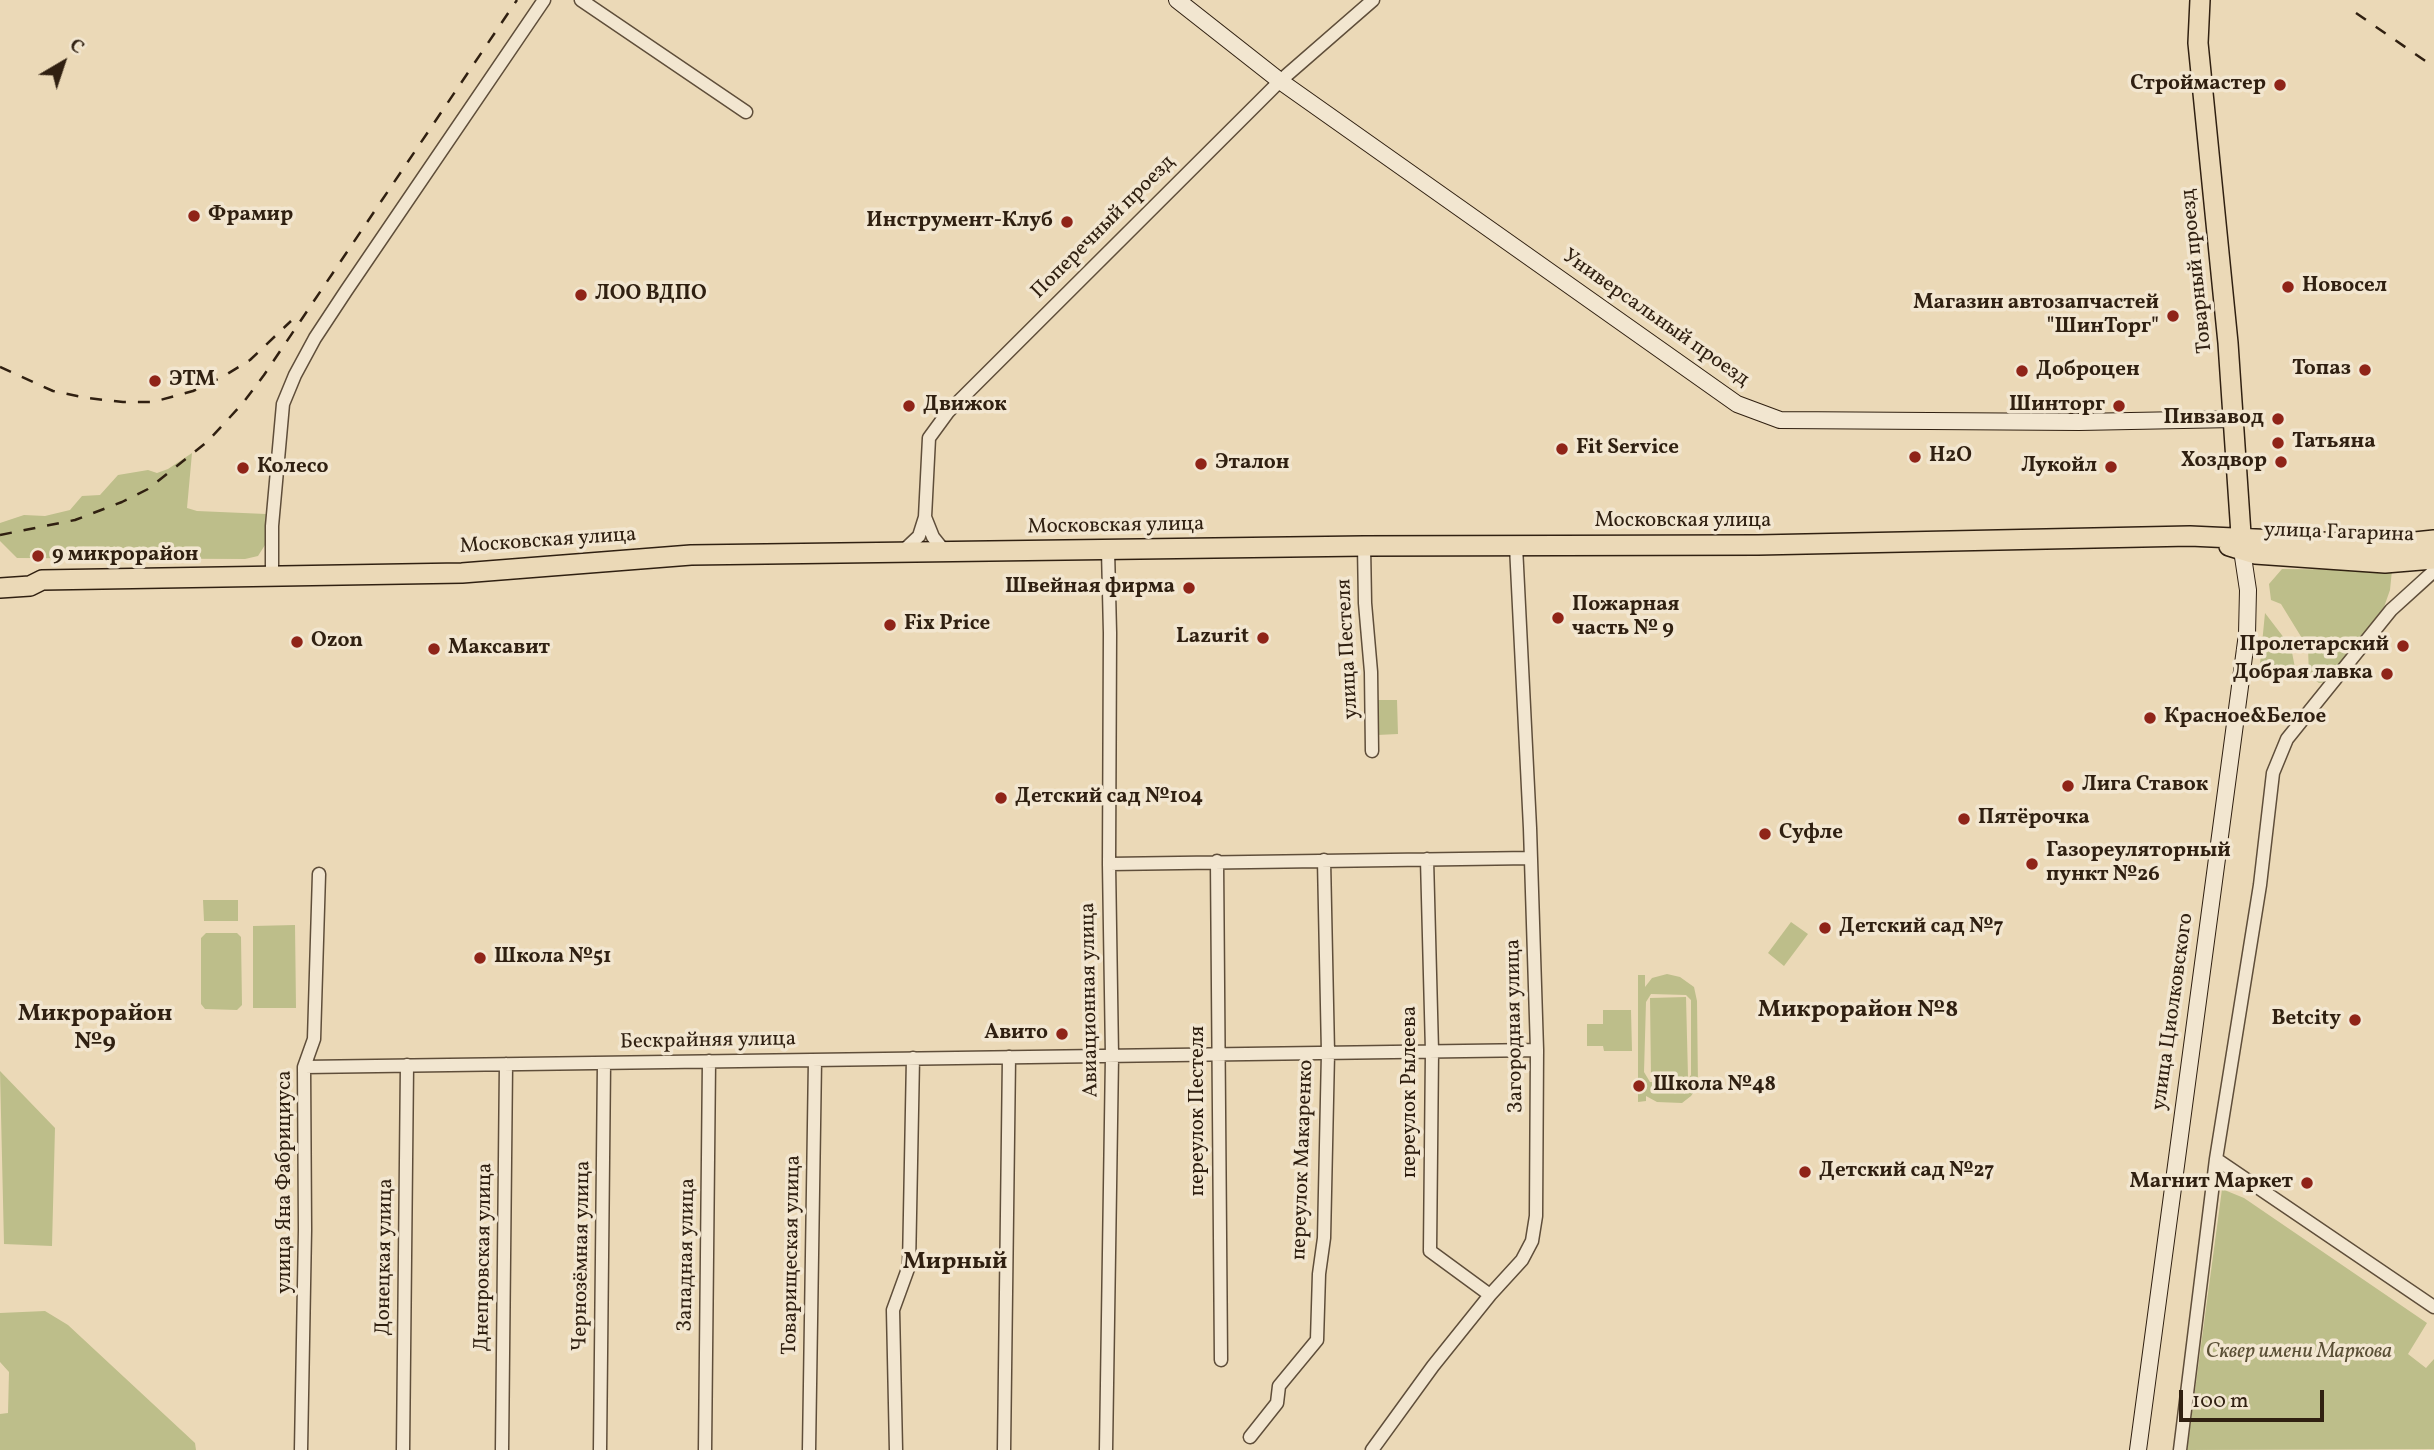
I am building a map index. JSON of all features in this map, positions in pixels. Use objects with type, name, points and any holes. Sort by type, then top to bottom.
[{"type":"main road","name":"Товарный проезд","points":[[2200,0],[2198,43],[2235,419],[2241,544]]},
{"type":"main road","name":"Московская улица","points":[[0,588],[30,586],[42,580],[463,573],[673,555],[1364,546],[1758,545],[2190,536],[2241,544]]},
{"type":"main road","name":"улица Гагарина","points":[[2241,544],[2386,545],[2434,540]]},
{"type":"main road","name":"улица Гагарина","points":[[2241,544],[2255,554],[2385,563],[2434,559]]},
{"type":"main road","name":"Московская улица","points":[[0,576],[32,575],[42,580]]},
{"type":"street","points":[[272,577],[272,526],[283,404],[295,375],[315,338],[346,291],[544,0]]},
{"type":"street","points":[[581,0],[746,112]]},
{"type":"street","name":"Универсальный проезд","points":[[1177,0],[1280,81],[1737,404],[1780,420],[2079,422],[2235,419]]},
{"type":"street","name":"Поперечный проезд","points":[[901,553],[919,536],[925,517],[929,438],[948,412],[1280,81],[1373,0]]},
{"type":"street","points":[[925,517],[933,537],[945,552]]},
{"type":"street","name":"улица Циолковского","points":[[2138,1450],[2247,634],[2248,590],[2241,544]]},
{"type":"street","name":"улица Пестеля","points":[[1364,546],[1372,751]]},
{"type":"street","name":"Загородная улица","points":[[1372,1450],[1433,1366],[1522,1260],[1532,1241],[1536,1216],[1537,1050],[1516,546]]},
{"type":"street","name":"Авиационная улица","points":[[1106,1450],[1112,1056],[1108,550]]},
{"type":"street","points":[[2180,1450],[2216,1159],[2260,885],[2273,773],[2287,738],[2391,610],[2434,571]]},
{"type":"street","points":[[1109,864],[1531,858]]},
{"type":"street","name":"переулок Рылеева","points":[[1427,859],[1432,1051],[1430,1251],[1490,1295]]},
{"type":"street","name":"переулок Макаренко","points":[[1250,1437],[1277,1403],[1279,1386],[1317,1340],[1319,1274],[1324,1238],[1328,1053],[1324,860]]},
{"type":"street","name":"переулок Пестеля","points":[[1217,861],[1221,1360]]},
{"type":"street","name":"улица Яна Фабрициуса","points":[[301,1450],[305,1230],[304,1067],[314,1039],[318,874]]},
{"type":"street","name":"Бескрайняя улица","points":[[304,1067],[1537,1050]]},
{"type":"street","points":[[1004,1450],[1009,1057]]},
{"type":"street","points":[[896,1450],[893,1310],[909,1265],[913,1058]]},
{"type":"street","name":"Товарищеская улица","points":[[809,1450],[815,1060]]},
{"type":"street","name":"Западная улица","points":[[705,1450],[709,1061]]},
{"type":"street","name":"Чернозёмная улица","points":[[600,1450],[604,1063]]},
{"type":"street","name":"Днепровская улица","points":[[502,1450],[506,1064]]},
{"type":"street","name":"Донецкая улица","points":[[403,1450],[407,1065]]},
{"type":"street","points":[[2216,1159],[2434,1307]]},
{"type":"green space","points":[[192,453],[187,508],[197,511],[266,514],[265,545],[258,556],[245,559],[17,558],[0,541],[0,523],[24,515],[45,516],[70,510],[82,496],[100,495],[118,475],[148,470],[157,473]]},
{"type":"green space","points":[[2282,569],[2392,570],[2390,590],[2384,607],[2327,682],[2319,683],[2309,676],[2308,648],[2281,604],[2271,600],[2269,584]]},
{"type":"green space","points":[[2265,613],[2291,647],[2295,668],[2260,664]]},
{"type":"green space","points":[[1376,700],[1397,700],[1398,734],[1377,735]]},
{"type":"green space","points":[[203,900],[238,900],[238,921],[204,921]]},
{"type":"green space","points":[[1791,922],[1808,934],[1784,966],[1768,953]]},
{"type":"green space","points":[[295,925],[296,1008],[253,1008],[253,926]]},
{"type":"green space","points":[[206,933],[237,933],[241,937],[242,1005],[237,1010],[205,1009],[201,1004],[201,938]]},
{"type":"green space","points":[[1667,974],[1680,977],[1694,987],[1697,1001],[1698,1086],[1682,1103],[1657,1102],[1646,1096],[1646,1101],[1638,1102],[1638,975],[1645,975],[1645,987],[1652,978]],"holes":[[[1651,994],[1686,995],[1691,1000],[1691,1075],[1686,1082],[1650,1082],[1644,1072],[1646,1002]]]},
{"type":"green space","points":[[1686,997],[1688,1077],[1651,1077],[1650,998]]},
{"type":"green space","points":[[1603,1010],[1631,1010],[1632,1051],[1604,1051],[1603,1046],[1587,1046],[1587,1024],[1603,1024]]},
{"type":"green space","points":[[0,1071],[55,1128],[52,1246],[4,1244]]},
{"type":"green space","name":"Сквер имени Маркова","points":[[2222,1189],[2244,1198],[2427,1323],[2408,1354],[2426,1368],[2434,1359],[2434,1449],[2187,1450]]},
{"type":"green space","points":[[45,1311],[68,1325],[195,1443],[196,1450],[0,1450],[0,1414],[8,1413],[9,1372],[0,1362],[0,1313]]},
{"type":"railway","points":[[0,535],[75,520],[122,502],[148,489],[207,442],[243,403],[264,375],[517,0]]},
{"type":"railway","points":[[2356,13],[2434,67]]},
{"type":"railway","points":[[0,367],[53,391],[123,402],[153,402],[193,391],[224,376],[250,360],[291,321]]},
{"type":"place","name":"Строймастер","points":[[2280,85]]},
{"type":"place","name":"Фрамир","points":[[194,216]]},
{"type":"place","name":"Инструмент-Клуб","points":[[1067,222]]},
{"type":"place","name":"Новосел","points":[[2288,287]]},
{"type":"place","name":"ЛОО ВДПО","points":[[581,295]]},
{"type":"place","name":"Магазин автозапчастей \"ШинТорг\"","points":[[2173,316]]},
{"type":"place","name":"Топаз","points":[[2365,370]]},
{"type":"place","name":"Доброцен","points":[[2022,371]]},
{"type":"place","name":"ЭТМ","points":[[155,381]]},
{"type":"place","name":"Движок","points":[[909,406]]},
{"type":"place","name":"Шинторг","points":[[2119,406]]},
{"type":"place","name":"Пивзавод","points":[[2278,419]]},
{"type":"place","name":"Татьяна","points":[[2278,443]]},
{"type":"place","name":"Fit Service","points":[[1562,449]]},
{"type":"place","name":"Н2О","points":[[1915,457]]},
{"type":"place","name":"Хоздвор","points":[[2281,462]]},
{"type":"place","name":"Эталон","points":[[1201,464]]},
{"type":"place","name":"Лукойл","points":[[2111,467]]},
{"type":"place","name":"Колесо","points":[[243,468]]},
{"type":"place","name":"9 микрорайон","points":[[38,556]]},
{"type":"place","name":"Швейная фирма","points":[[1189,588]]},
{"type":"place","name":"Пожарная часть № 9","points":[[1558,618]]},
{"type":"place","name":"Fix Price","points":[[890,625]]},
{"type":"place","name":"Lazurit","points":[[1263,638]]},
{"type":"place","name":"Ozon","points":[[297,642]]},
{"type":"place","name":"Пролетарский","points":[[2403,646]]},
{"type":"place","name":"Максавит","points":[[434,649]]},
{"type":"place","name":"Добрая лавка","points":[[2387,674]]},
{"type":"place","name":"Красное&Белое","points":[[2150,718]]},
{"type":"place","name":"Лига Ставок","points":[[2068,786]]},
{"type":"place","name":"Детский сад №104","points":[[1001,798]]},
{"type":"place","name":"Пятёрочка","points":[[1964,819]]},
{"type":"place","name":"Суфле","points":[[1765,834]]},
{"type":"place","name":"Газореуляторный пункт №26","points":[[2032,864]]},
{"type":"place","name":"Детский сад №7","points":[[1825,928]]},
{"type":"place","name":"Школа №51","points":[[480,958]]},
{"type":"place","name":"Betcity","points":[[2355,1020]]},
{"type":"place","name":"Авито","points":[[1062,1034]]},
{"type":"place","name":"Школа №48","points":[[1639,1086]]},
{"type":"place","name":"Детский сад №27","points":[[1805,1172]]},
{"type":"place","name":"Магнит Маркет","points":[[2307,1183]]},
{"type":"district","name":"Микрорайон №8","points":[[1858,1012]]},
{"type":"district","name":"Микрорайон №9","points":[[95,1030]]},
{"type":"district","name":"Мирный","points":[[955,1264]]}]
